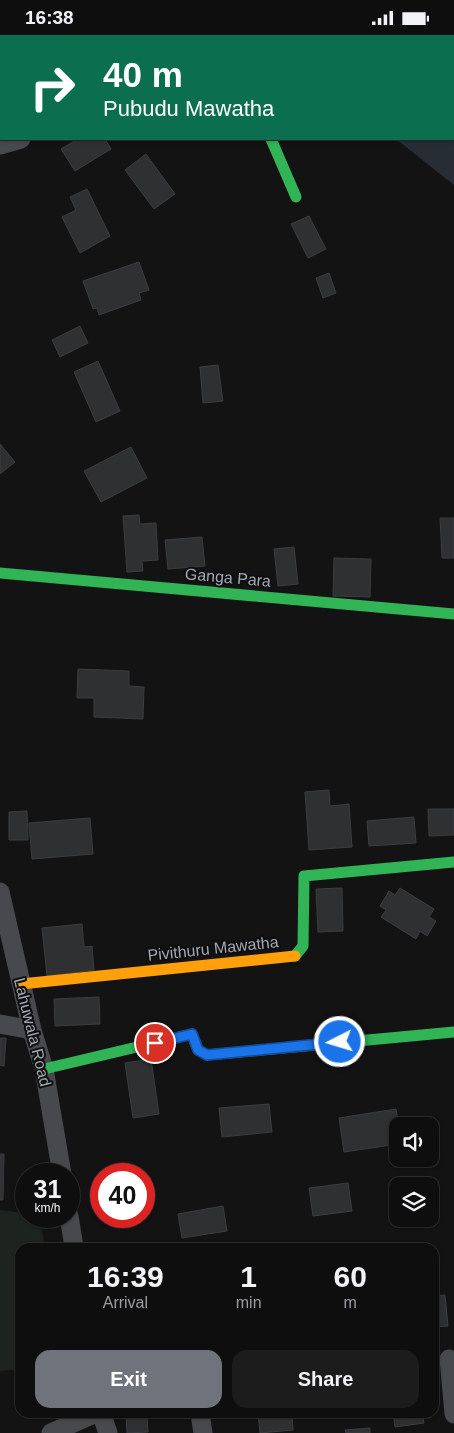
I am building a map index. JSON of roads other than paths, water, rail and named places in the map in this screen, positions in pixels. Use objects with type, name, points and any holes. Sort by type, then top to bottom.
[{"type":"street","points":[[0,145],[18,140]]},
{"type":"street","points":[[271,140],[296,197]]},
{"type":"street","name":"Ganga Para","points":[[0,573],[454,613]]},
{"type":"street","name":"Pivithuru Mawatha","points":[[21,984],[294,957],[303,945],[304,876],[454,862]]},
{"type":"street","name":"Lahuwala Road","points":[[0,892],[32,1031],[44,1069],[60,1163]]},
{"type":"street","points":[[0,1024],[32,1031]]},
{"type":"street","points":[[44,1069],[192,1034],[198,1050],[207,1055],[454,1032]]},
{"type":"street","points":[[71,1228],[73,1243]]},
{"type":"street","points":[[445,1360],[454,1414]]},
{"type":"street","points":[[52,1433],[85,1418]]},
{"type":"street","points":[[104,1418],[108,1433]]},
{"type":"street","points":[[201,1418],[203,1433]]}]
